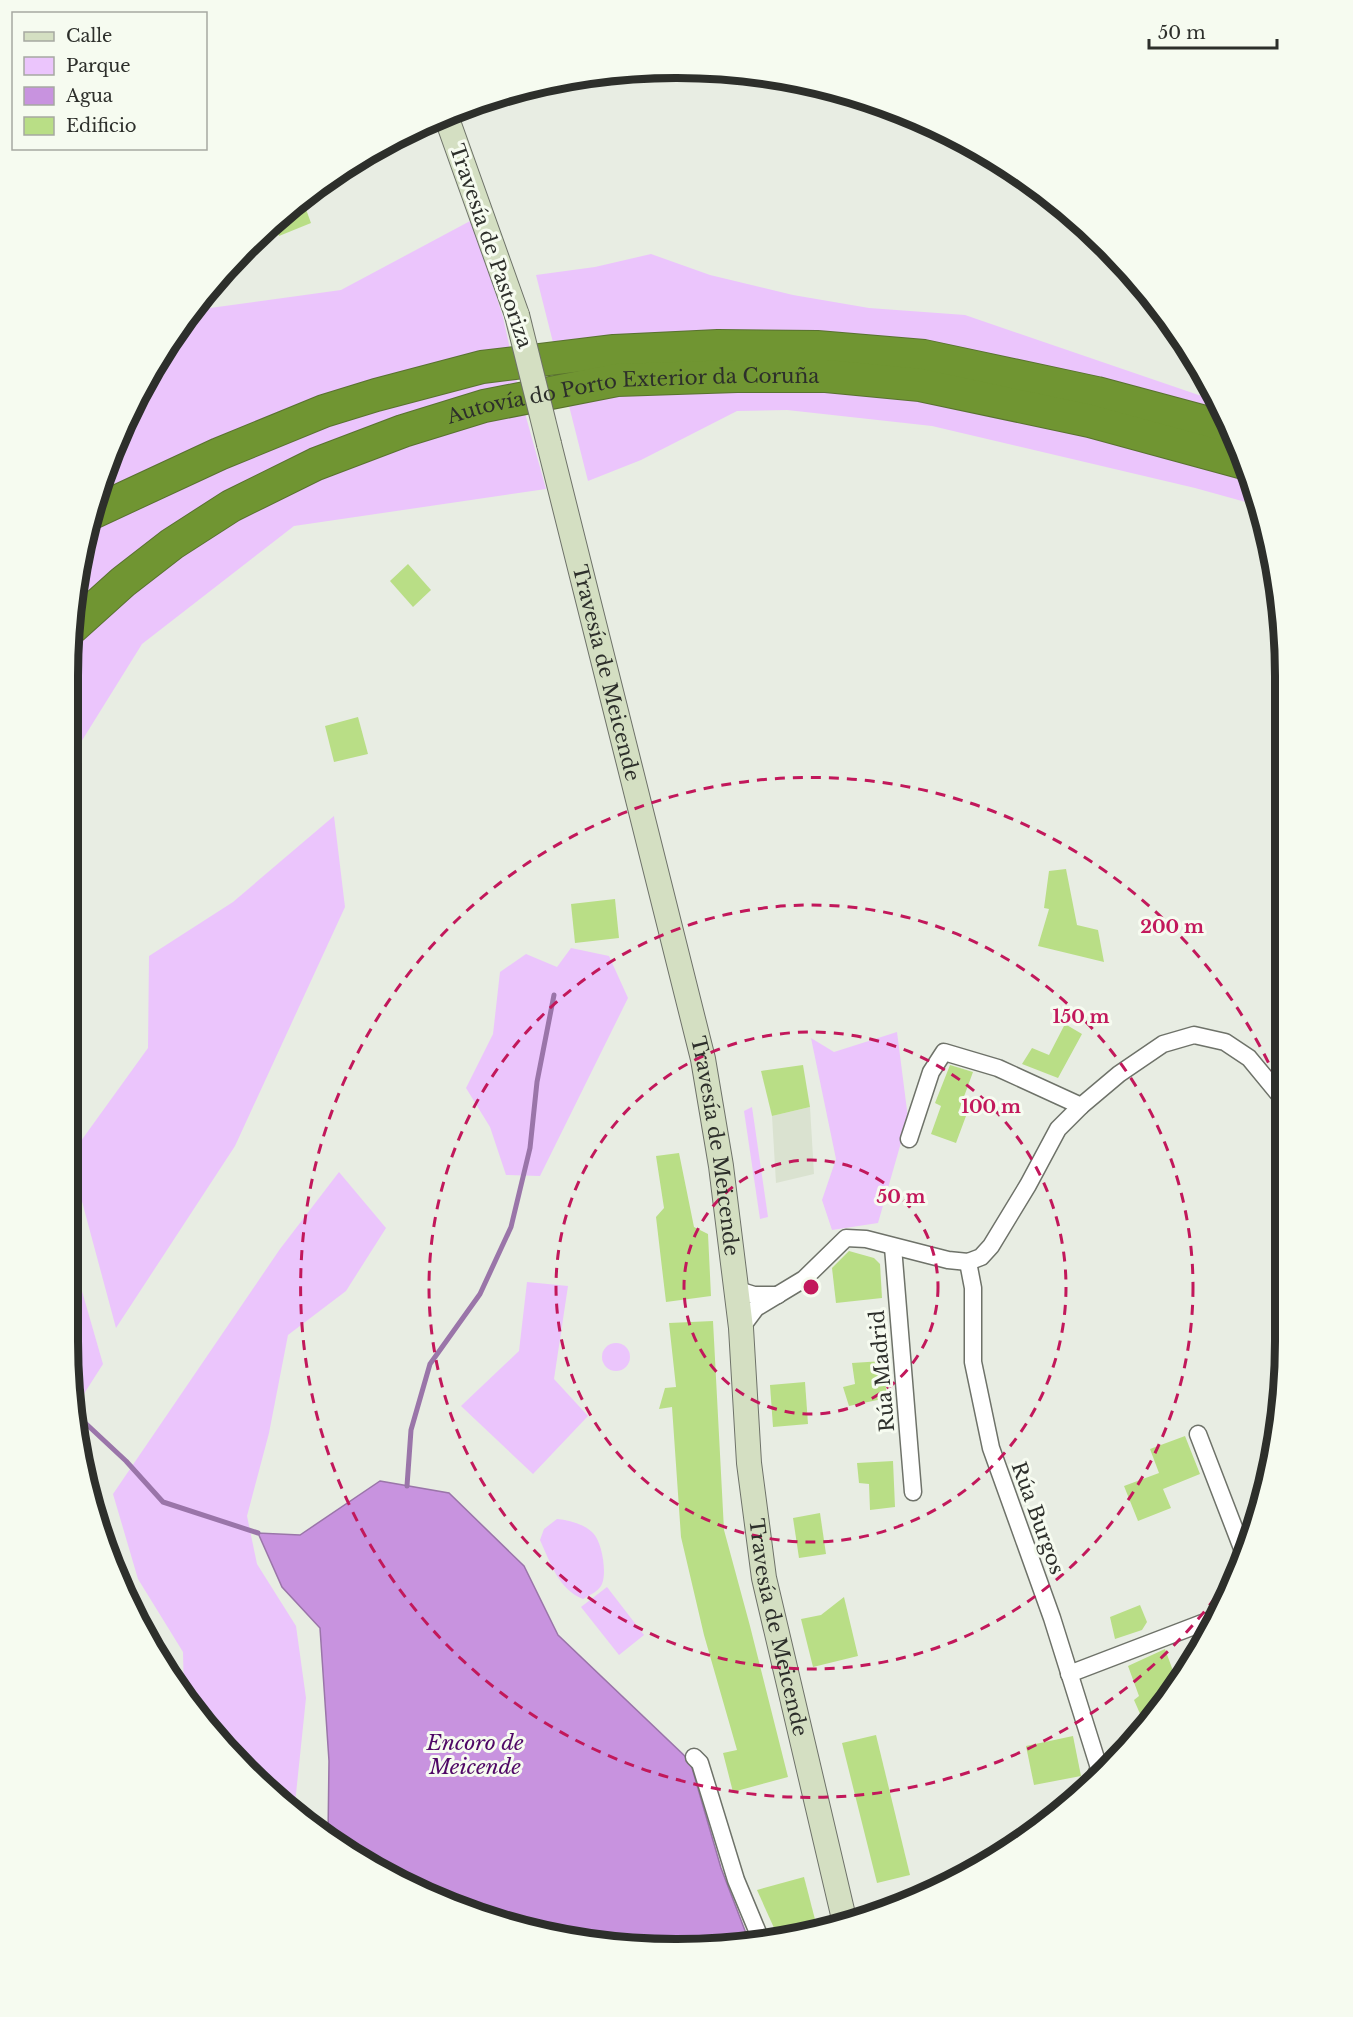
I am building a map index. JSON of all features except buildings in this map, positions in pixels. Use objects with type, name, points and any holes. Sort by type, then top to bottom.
[{"type":"highway","name":"Autovía do Porto Exterior da Coruña","points":[[102,508],[219,454],[324,411],[376,395],[482,367],[614,351],[718,346],[818,347],[924,356],[1097,393],[1219,426]]},
{"type":"highway","name":"Autovía do Porto Exterior da Coruña","points":[[81,620],[123,582],[172,544],[231,506],[316,464],[403,430],[484,406],[617,380],[826,376],[920,385],[1090,421],[1234,460]]},
{"type":"main road","name":"Travesía de Pastoriza","points":[[449,123],[517,315],[534,378]]},
{"type":"main road","name":"Travesía de Meicende","points":[[534,378],[703,1059],[721,1166],[741,1328],[749,1463],[764,1578],[843,1915]]},
{"type":"street","points":[[741,1328],[756,1308],[804,1279],[846,1238],[866,1239],[948,1260],[968,1262],[981,1257],[991,1246],[1028,1185],[1058,1129],[1080,1106],[1119,1074],[1163,1044],[1194,1035],[1225,1042],[1249,1058],[1275,1084]]},
{"type":"street","points":[[909,1139],[931,1072],[944,1052],[998,1068],[1080,1106]]},
{"type":"street","name":"Rúa Madrid","points":[[893,1247],[913,1492]]},
{"type":"street","name":"Rúa Burgos","points":[[968,1262],[973,1288],[973,1362],[991,1448],[1052,1618],[1099,1765]]},
{"type":"street","points":[[735,1289],[754,1295],[779,1295]]},
{"type":"street","points":[[1198,1434],[1240,1542]]},
{"type":"street","points":[[1069,1674],[1204,1622]]},
{"type":"street","points":[[694,1757],[700,1763],[736,1880],[758,1933]]},
{"type":"shaded area","points":[[810,1107],[814,1174],[776,1183],[772,1116]]},
{"type":"green space","points":[[472,220],[503,317],[520,395],[546,489],[294,526],[142,644],[78,747],[79,637],[83,598],[98,522],[124,447],[158,377],[202,313],[210,308],[341,290]]},
{"type":"green space","points":[[651,254],[710,275],[793,295],[869,308],[965,315],[1205,397],[1229,447],[1249,503],[932,426],[787,410],[737,411],[641,460],[588,481],[536,275],[595,267]]},
{"type":"green space","points":[[334,816],[345,907],[235,1146],[116,1328],[78,1187],[78,1145],[148,1048],[149,956],[233,902]]},
{"type":"green space","points":[[571,948],[609,956],[628,998],[540,1176],[506,1175],[490,1127],[466,1088],[493,1034],[500,972],[526,954],[557,967]]},
{"type":"green space","points":[[897,1032],[908,1118],[878,1223],[832,1230],[822,1200],[836,1159],[811,1038],[834,1052]]},
{"type":"green space","points":[[752,1107],[768,1217],[760,1219],[744,1111]]},
{"type":"green space","points":[[339,1172],[386,1228],[346,1291],[288,1335],[269,1433],[247,1516],[257,1564],[296,1626],[306,1698],[295,1801],[253,1764],[202,1705],[184,1679],[183,1652],[138,1579],[113,1494],[280,1249]]},
{"type":"green space","points":[[78,1277],[103,1364],[81,1399]]},
{"type":"green space","points":[[527,1282],[568,1286],[554,1379],[588,1416],[533,1474],[461,1406],[519,1351]]},
{"type":"green space","points":[[616,1343],[626,1347],[630,1357],[626,1367],[616,1371],[606,1367],[602,1357],[606,1347]]},
{"type":"green space","points":[[557,1519],[571,1521],[585,1527],[593,1533],[599,1543],[604,1565],[602,1584],[597,1591],[583,1599],[561,1582],[540,1540],[544,1529]]},
{"type":"green space","points":[[607,1587],[644,1635],[619,1655],[581,1607]]},
{"type":"water","name":"Encoro de Meicende","points":[[380,1481],[449,1493],[524,1566],[558,1635],[690,1761],[721,1868],[747,1935],[716,1938],[637,1938],[598,1934],[522,1919],[447,1893],[412,1877],[377,1859],[328,1827],[329,1761],[320,1628],[282,1587],[258,1533],[300,1535]]},
{"type":"waterway","points":[[407,1486],[411,1430],[430,1364],[480,1294],[511,1227],[530,1148],[537,1082],[554,995]]},
{"type":"waterway","points":[[83,1421],[126,1461],[163,1502],[258,1533]]}]
